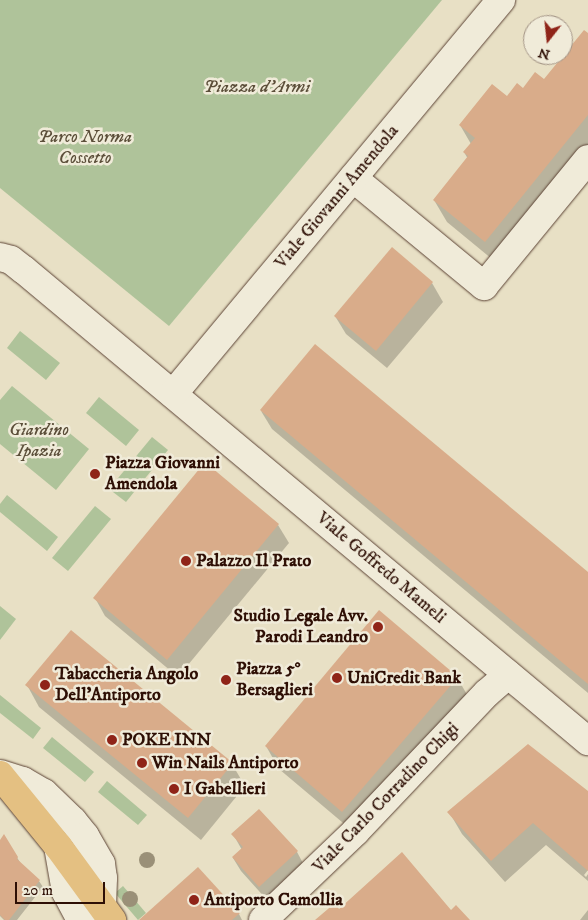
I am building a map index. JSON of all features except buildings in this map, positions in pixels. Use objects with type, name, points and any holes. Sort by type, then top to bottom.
[{"type":"main road","points":[[0,775],[58,846],[98,916]]},
{"type":"street","name":"Viale Giovanni Amendola","points":[[173,394],[501,0]]},
{"type":"street","points":[[353,178],[484,286],[588,159]]},
{"type":"street","points":[[0,257],[10,260],[24,270],[173,394]]},
{"type":"street","name":"Viale Goffredo Mameli","points":[[173,394],[588,741]]},
{"type":"street","name":"Viale Carlo Corradino Chigi","points":[[263,920],[355,832],[487,693],[508,674]]},
{"type":"street","points":[[0,775],[23,781],[44,793],[73,821],[85,836],[101,864],[103,878],[98,916]]},
{"type":"green space","points":[[0,0],[442,0],[169,326],[0,188]]},
{"type":"green space","points":[[20,331],[60,363],[46,380],[7,348]]},
{"type":"green space","name":"Giardino Ipazia","points":[[12,386],[89,449],[56,490],[0,444],[0,400]]},
{"type":"green space","points":[[99,397],[139,430],[126,446],[86,413]]},
{"type":"green space","points":[[152,437],[168,450],[126,502],[109,489]]},
{"type":"green space","points":[[7,495],[58,537],[47,551],[0,512],[0,504]]},
{"type":"green space","points":[[95,506],[111,519],[68,571],[52,558]]},
{"type":"green space","points":[[0,606],[16,619],[0,640]]},
{"type":"green space","points":[[0,695],[41,728],[33,739],[0,713]]},
{"type":"green space","points":[[52,737],[94,772],[85,782],[43,748]]},
{"type":"green space","points":[[107,781],[147,815],[138,825],[98,792]]},
{"type":"green space","points":[[123,886],[146,913],[138,920],[115,893]]},
{"type":"place","name":"Piazza Giovanni Amendola","points":[[95,474]]},
{"type":"place","name":"Palazzo Il Prato","points":[[186,561]]},
{"type":"place","name":"Studio Legale Avv. Parodi Leandro","points":[[378,627]]},
{"type":"place","name":"UniCredit Bank","points":[[337,678]]},
{"type":"place","name":"Piazza 5° Bersaglieri","points":[[226,680]]},
{"type":"place","name":"Tabaccheria Angolo Dell'Antiporto","points":[[45,685]]},
{"type":"place","name":"POKE INN","points":[[112,740]]},
{"type":"place","name":"Win Nails Antiporto","points":[[142,763]]},
{"type":"place","name":"I Gabellieri","points":[[174,789]]},
{"type":"place","name":"Antiporto Camollia","points":[[194,900]]},
{"type":"park label","name":"Piazza d'Armi","points":[[257,87]]},
{"type":"park label","name":"Parco Norma Cossetto","points":[[85,148]]}]
